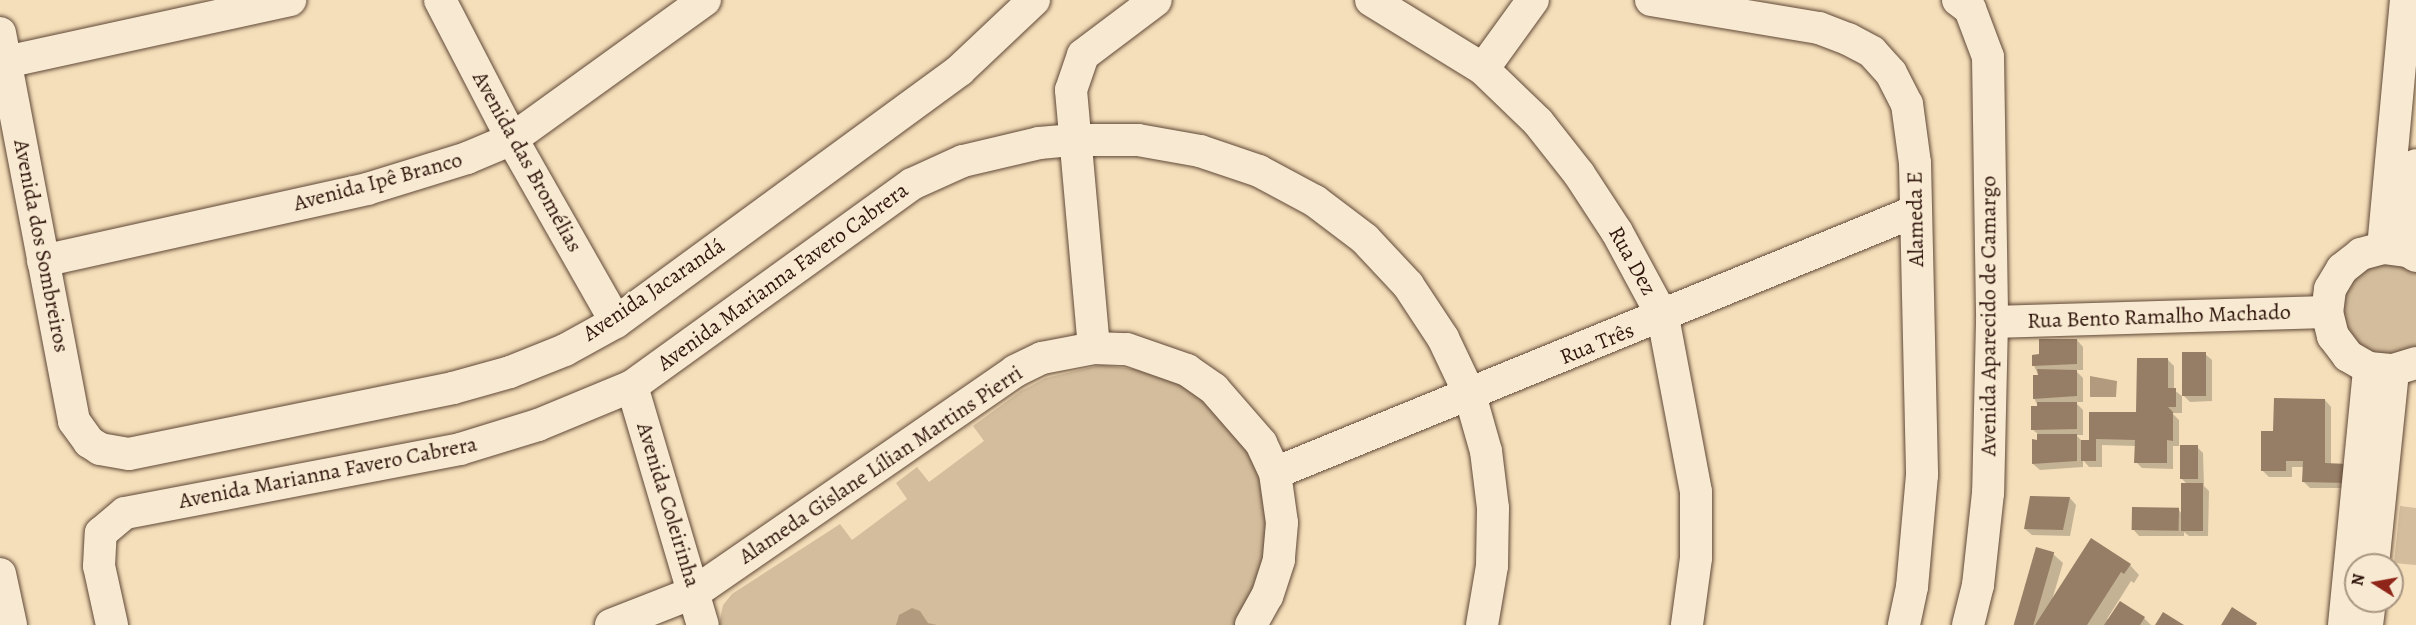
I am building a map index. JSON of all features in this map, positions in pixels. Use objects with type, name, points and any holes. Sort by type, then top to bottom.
[{"type":"street","points":[[3,48],[291,0]]},
{"type":"street","name":"Avenida das Bromélias","points":[[440,0],[512,139],[616,322]]},
{"type":"street","name":"Avenida Ipê Branco","points":[[44,261],[418,176],[512,139],[705,0]]},
{"type":"street","name":"Avenida Jacarandá","points":[[100,449],[129,454],[453,387],[521,368],[616,322],[960,70],[1034,0]]},
{"type":"street","points":[[1094,348],[1071,90],[1083,55],[1156,0]]},
{"type":"street","name":"Rua Dez","points":[[1371,0],[1483,69],[1538,122],[1580,174],[1617,232],[1663,318],[1696,492],[1696,558],[1687,625]]},
{"type":"street","points":[[1483,69],[1533,0]]},
{"type":"street","name":"Alameda E","points":[[1651,0],[1819,28],[1872,52],[1891,73],[1907,104],[1915,163],[1922,475],[1912,586],[1904,625]]},
{"type":"street","points":[[2402,252],[2406,0]]},
{"type":"street","name":"Avenida Aparecido de Camargo","points":[[1964,4],[1988,57],[1992,322],[1989,494],[1978,585],[1968,625]]},
{"type":"street","name":"Avenida dos Sombreiros","points":[[3,48],[74,421],[89,442],[100,449]]},
{"type":"street","name":"Avenida Marianna Favero Cabrera","points":[[112,625],[99,566],[101,533],[125,513],[459,449],[538,425],[632,386],[912,184],[963,160],[1039,143],[1075,140],[1138,140],[1200,151],[1259,171],[1315,201],[1365,239],[1408,285],[1443,338],[1470,395],[1486,451],[1493,508],[1492,566],[1482,625]]},
{"type":"street","points":[[2402,252],[2416,165]]},
{"type":"street","name":"Rua Três","points":[[1275,473],[1663,318],[1916,211]]},
{"type":"street","points":[[2393,367],[2348,356],[2333,336],[2327,312],[2330,289],[2342,269],[2361,254],[2402,252]]},
{"type":"street","name":"Rua Bento Ramalho Machado","points":[[1992,322],[2327,312]]},
{"type":"street","name":"Alameda Gislane Lílian Martins Pierri","points":[[611,625],[695,592],[1014,371],[1042,358],[1094,348],[1127,349],[1187,370],[1241,416],[1275,473],[1282,522],[1279,560],[1251,625]]},
{"type":"street","points":[[2374,553],[2393,367]]},
{"type":"street","points":[[2343,625],[2393,367]]},
{"type":"street","name":"Avenida Coleirinha","points":[[632,386],[703,625]]},
{"type":"street","points":[[0,574],[10,625]]},
{"type":"shaded area","points":[[2385,257],[2416,267],[2416,352],[2368,357],[2338,323],[2345,279]]},
{"type":"shaded area","points":[[1101,365],[1157,372],[1183,383],[1246,438],[1274,518],[1246,625],[719,625],[723,605],[732,594],[840,524],[852,540],[907,499],[896,483],[917,467],[929,482],[984,441],[973,426],[1021,391],[1046,378]]},
{"type":"shaded area","points":[[2090,376],[2117,381],[2116,397],[2090,397]]},
{"type":"shaded area","points":[[2400,506],[2416,508],[2416,565],[2404,564],[2404,553],[2395,553]]},
{"type":"shaded area","points":[[912,608],[920,611],[928,623],[937,625],[896,625],[899,615]]},
{"type":"building","points":[[2039,339],[2077,339],[2077,364],[2032,366],[2032,355],[2039,354]]},
{"type":"building","points":[[2182,352],[2206,352],[2206,396],[2182,396]]},
{"type":"building","points":[[2137,358],[2168,358],[2168,388],[2176,388],[2176,407],[2168,407],[2173,412],[2173,441],[2167,440],[2167,463],[2134,463],[2135,440],[2096,439],[2096,461],[2081,461],[2081,440],[2089,440],[2089,412],[2136,412]]},
{"type":"building","points":[[2037,369],[2077,370],[2077,396],[2033,399],[2033,375],[2038,375]]},
{"type":"building","points":[[2274,398],[2325,399],[2325,463],[2348,464],[2348,483],[2302,482],[2303,461],[2286,461],[2286,471],[2261,471],[2261,431],[2273,431]]},
{"type":"building","points":[[2037,402],[2077,402],[2077,429],[2031,430],[2031,406],[2037,406]]},
{"type":"building","points":[[2037,434],[2077,434],[2077,461],[2032,464],[2032,439],[2037,440]]},
{"type":"building","points":[[2180,445],[2198,445],[2198,479],[2180,479]]},
{"type":"building","points":[[2181,483],[2203,483],[2203,531],[2181,531]]},
{"type":"building","points":[[2030,496],[2070,497],[2063,530],[2024,529]]},
{"type":"building","points":[[2132,507],[2179,508],[2179,531],[2132,530]]},
{"type":"building","points":[[2091,538],[2131,564],[2124,574],[2121,572],[2087,625],[2035,625]]},
{"type":"building","points":[[2036,547],[2054,552],[2033,625],[2014,625]]},
{"type":"building","points":[[2120,601],[2145,617],[2140,625],[2104,625]]},
{"type":"building","points":[[2232,607],[2257,623],[2256,625],[2221,625]]},
{"type":"building","points":[[2163,612],[2184,625],[2155,625]]}]
